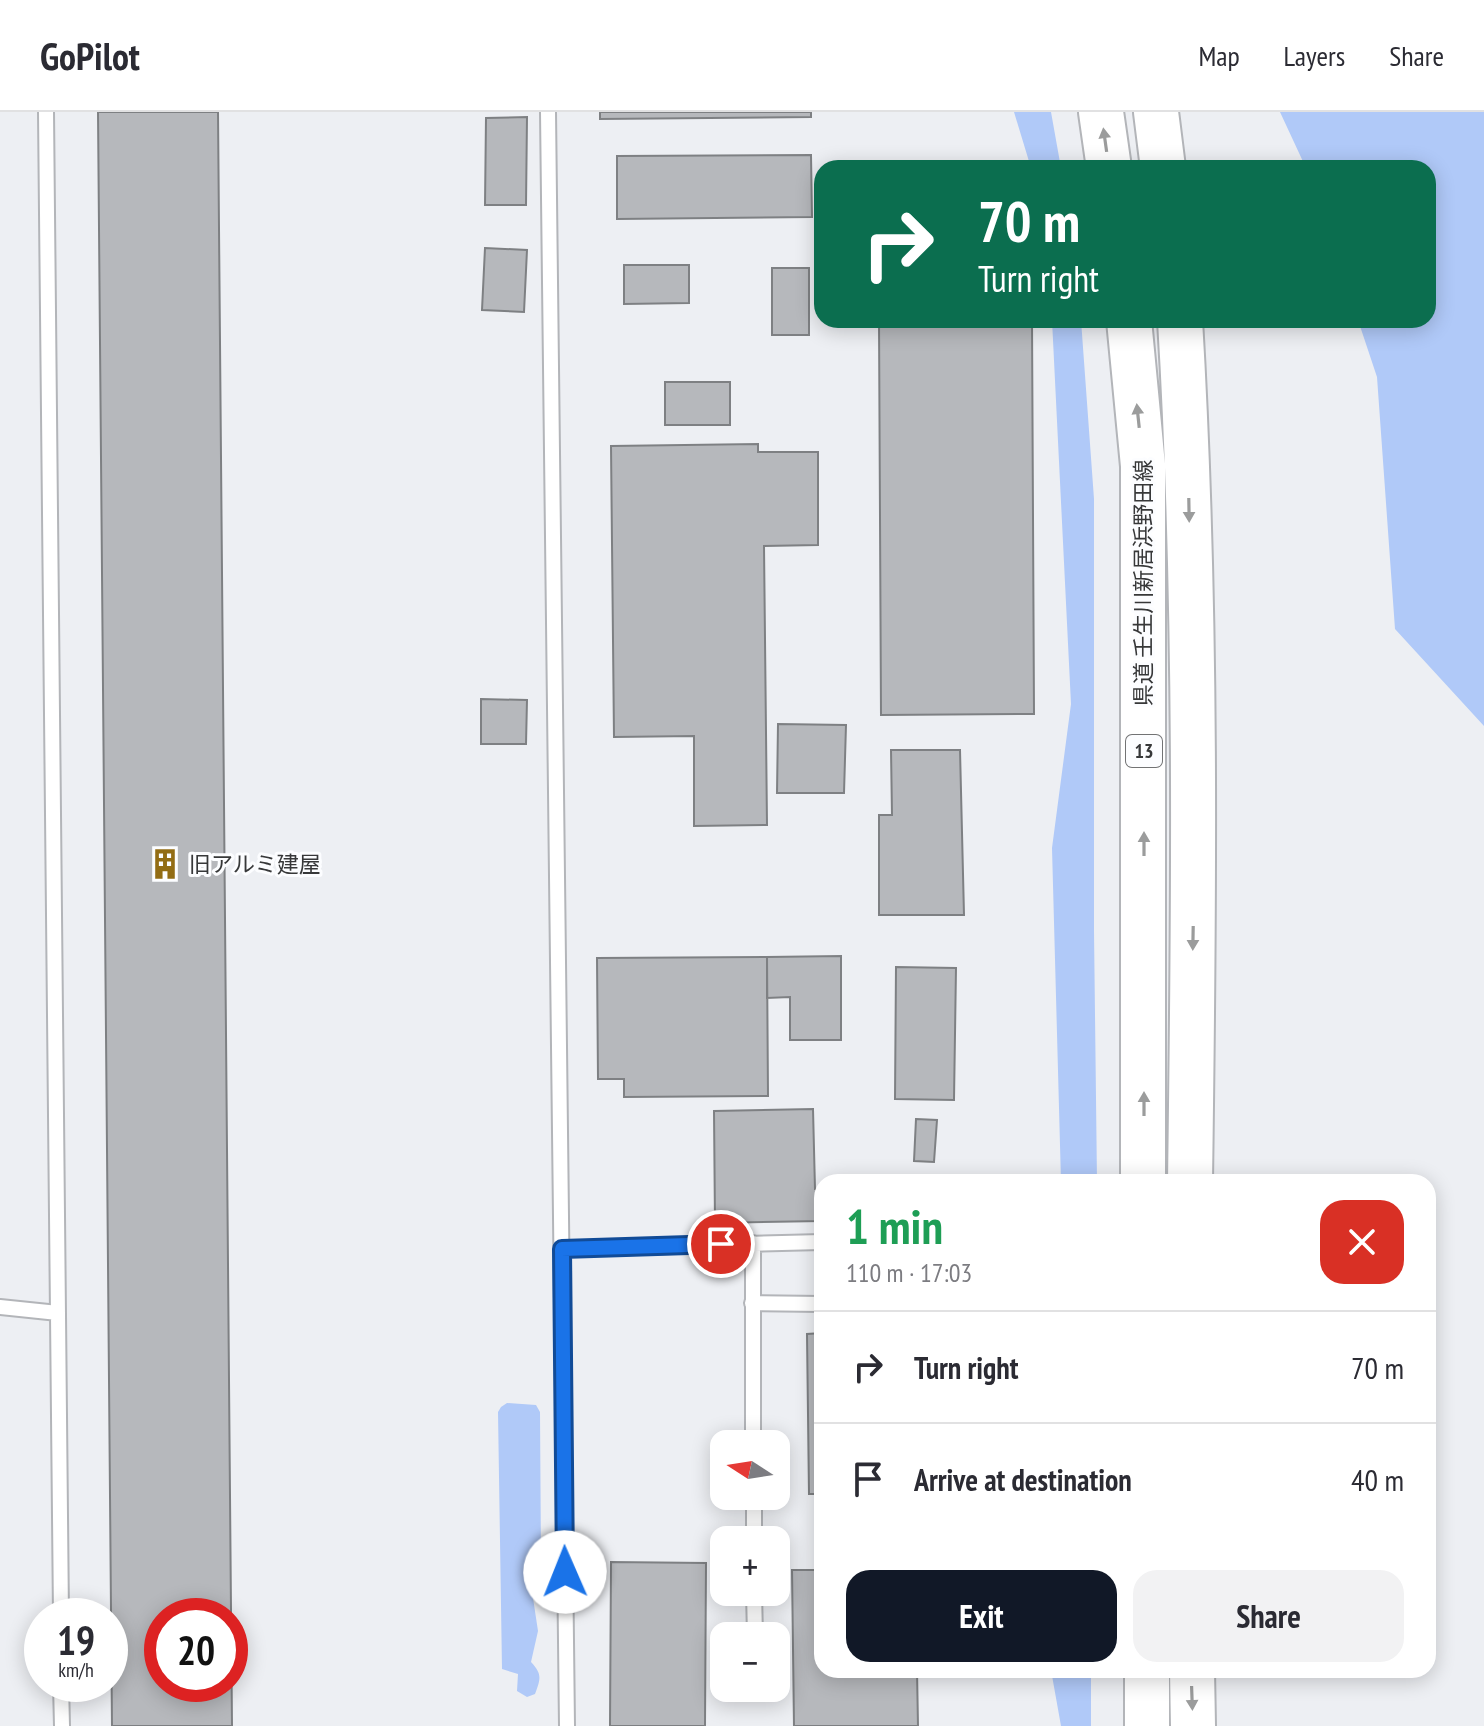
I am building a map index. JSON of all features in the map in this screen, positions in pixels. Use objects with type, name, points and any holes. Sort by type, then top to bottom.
[{"type":"main road","points":[[1101,112],[1108,160]]},
{"type":"main road","points":[[1156,112],[1162,160]]},
{"type":"main road","name":"県道 壬生川新居浜野田線","points":[[1130,328],[1143,466],[1143,1174]]},
{"type":"main road","name":"県道 壬生川新居浜野田線","points":[[1180,328],[1188,466],[1194,865],[1190,1174]]},
{"type":"main road","points":[[1147,1678],[1147,1726]]},
{"type":"main road","points":[[1192,1678],[1193,1726]]},
{"type":"lane","points":[[46,112],[61,1598]]},
{"type":"lane","points":[[548,112],[567,1726]]},
{"type":"lane","points":[[562,1249],[814,1242]]},
{"type":"lane","points":[[753,1243],[753,1430]]},
{"type":"lane","points":[[752,1303],[814,1304]]},
{"type":"lane","points":[[0,1307],[58,1313]]},
{"type":"lane","points":[[61,1702],[62,1726]]},
{"type":"shaded area","points":[[1014,112],[1051,112],[1060,160],[1029,160]]},
{"type":"shaded area","points":[[1280,112],[1484,112],[1484,726],[1395,629],[1377,377],[1361,328],[1436,328],[1436,160],[1302,160]]},
{"type":"shaded area","points":[[1052,328],[1082,328],[1094,499],[1097,1174],[1061,1174],[1052,848],[1071,704]]},
{"type":"shaded area","points":[[507,1403],[536,1405],[540,1412],[541,1564],[533,1598],[538,1631],[531,1662],[539,1673],[539,1680],[535,1694],[527,1697],[517,1691],[518,1674],[502,1669],[498,1412]]},
{"type":"shaded area","points":[[1052,1678],[1091,1678],[1091,1726],[1061,1726]]},
{"type":"building","name":"旧アルミ建屋","points":[[98,112],[218,112],[231,1598],[144,1598],[144,1702],[232,1702],[232,1726],[112,1726],[112,1702],[128,1702],[128,1598],[111,1598]]},
{"type":"building","points":[[600,112],[811,112],[811,117],[600,119]]},
{"type":"building","points":[[527,117],[526,205],[485,205],[486,118]]},
{"type":"building","points":[[811,155],[812,217],[617,219],[617,156]]},
{"type":"building","points":[[485,248],[527,250],[524,312],[482,310]]},
{"type":"building","points":[[624,265],[689,265],[689,303],[624,304]]},
{"type":"building","points":[[772,268],[809,268],[809,335],[772,335]]},
{"type":"building","points":[[879,328],[1032,328],[1034,714],[881,715]]},
{"type":"building","points":[[665,382],[730,382],[730,425],[665,425]]},
{"type":"building","points":[[758,444],[758,452],[818,452],[818,545],[764,546],[767,825],[694,826],[694,736],[614,737],[611,446]]},
{"type":"building","points":[[481,699],[527,700],[526,744],[481,744]]},
{"type":"building","points":[[778,724],[846,725],[844,793],[777,793]]},
{"type":"building","points":[[891,750],[960,750],[964,915],[879,915],[879,815],[892,815]]},
{"type":"building","points":[[841,956],[841,1040],[790,1040],[790,997],[767,998],[767,957]]},
{"type":"building","points":[[767,957],[768,1096],[624,1097],[624,1079],[598,1079],[597,958]]},
{"type":"building","points":[[896,967],[956,968],[954,1100],[895,1099]]},
{"type":"building","points":[[813,1109],[814,1221],[715,1223],[714,1111]]},
{"type":"building","points":[[916,1119],[937,1120],[934,1162],[914,1161]]},
{"type":"building","points":[[807,1334],[814,1334],[814,1494],[809,1494]]},
{"type":"building","points":[[611,1562],[706,1563],[705,1726],[610,1726]]},
{"type":"building","points":[[792,1570],[814,1570],[814,1678],[917,1678],[918,1726],[794,1726]]},
{"type":"place","name":"旧アルミ建屋","points":[[165,864]]},
{"type":"route","points":[[565,1572],[562,1249],[721,1244]]}]
